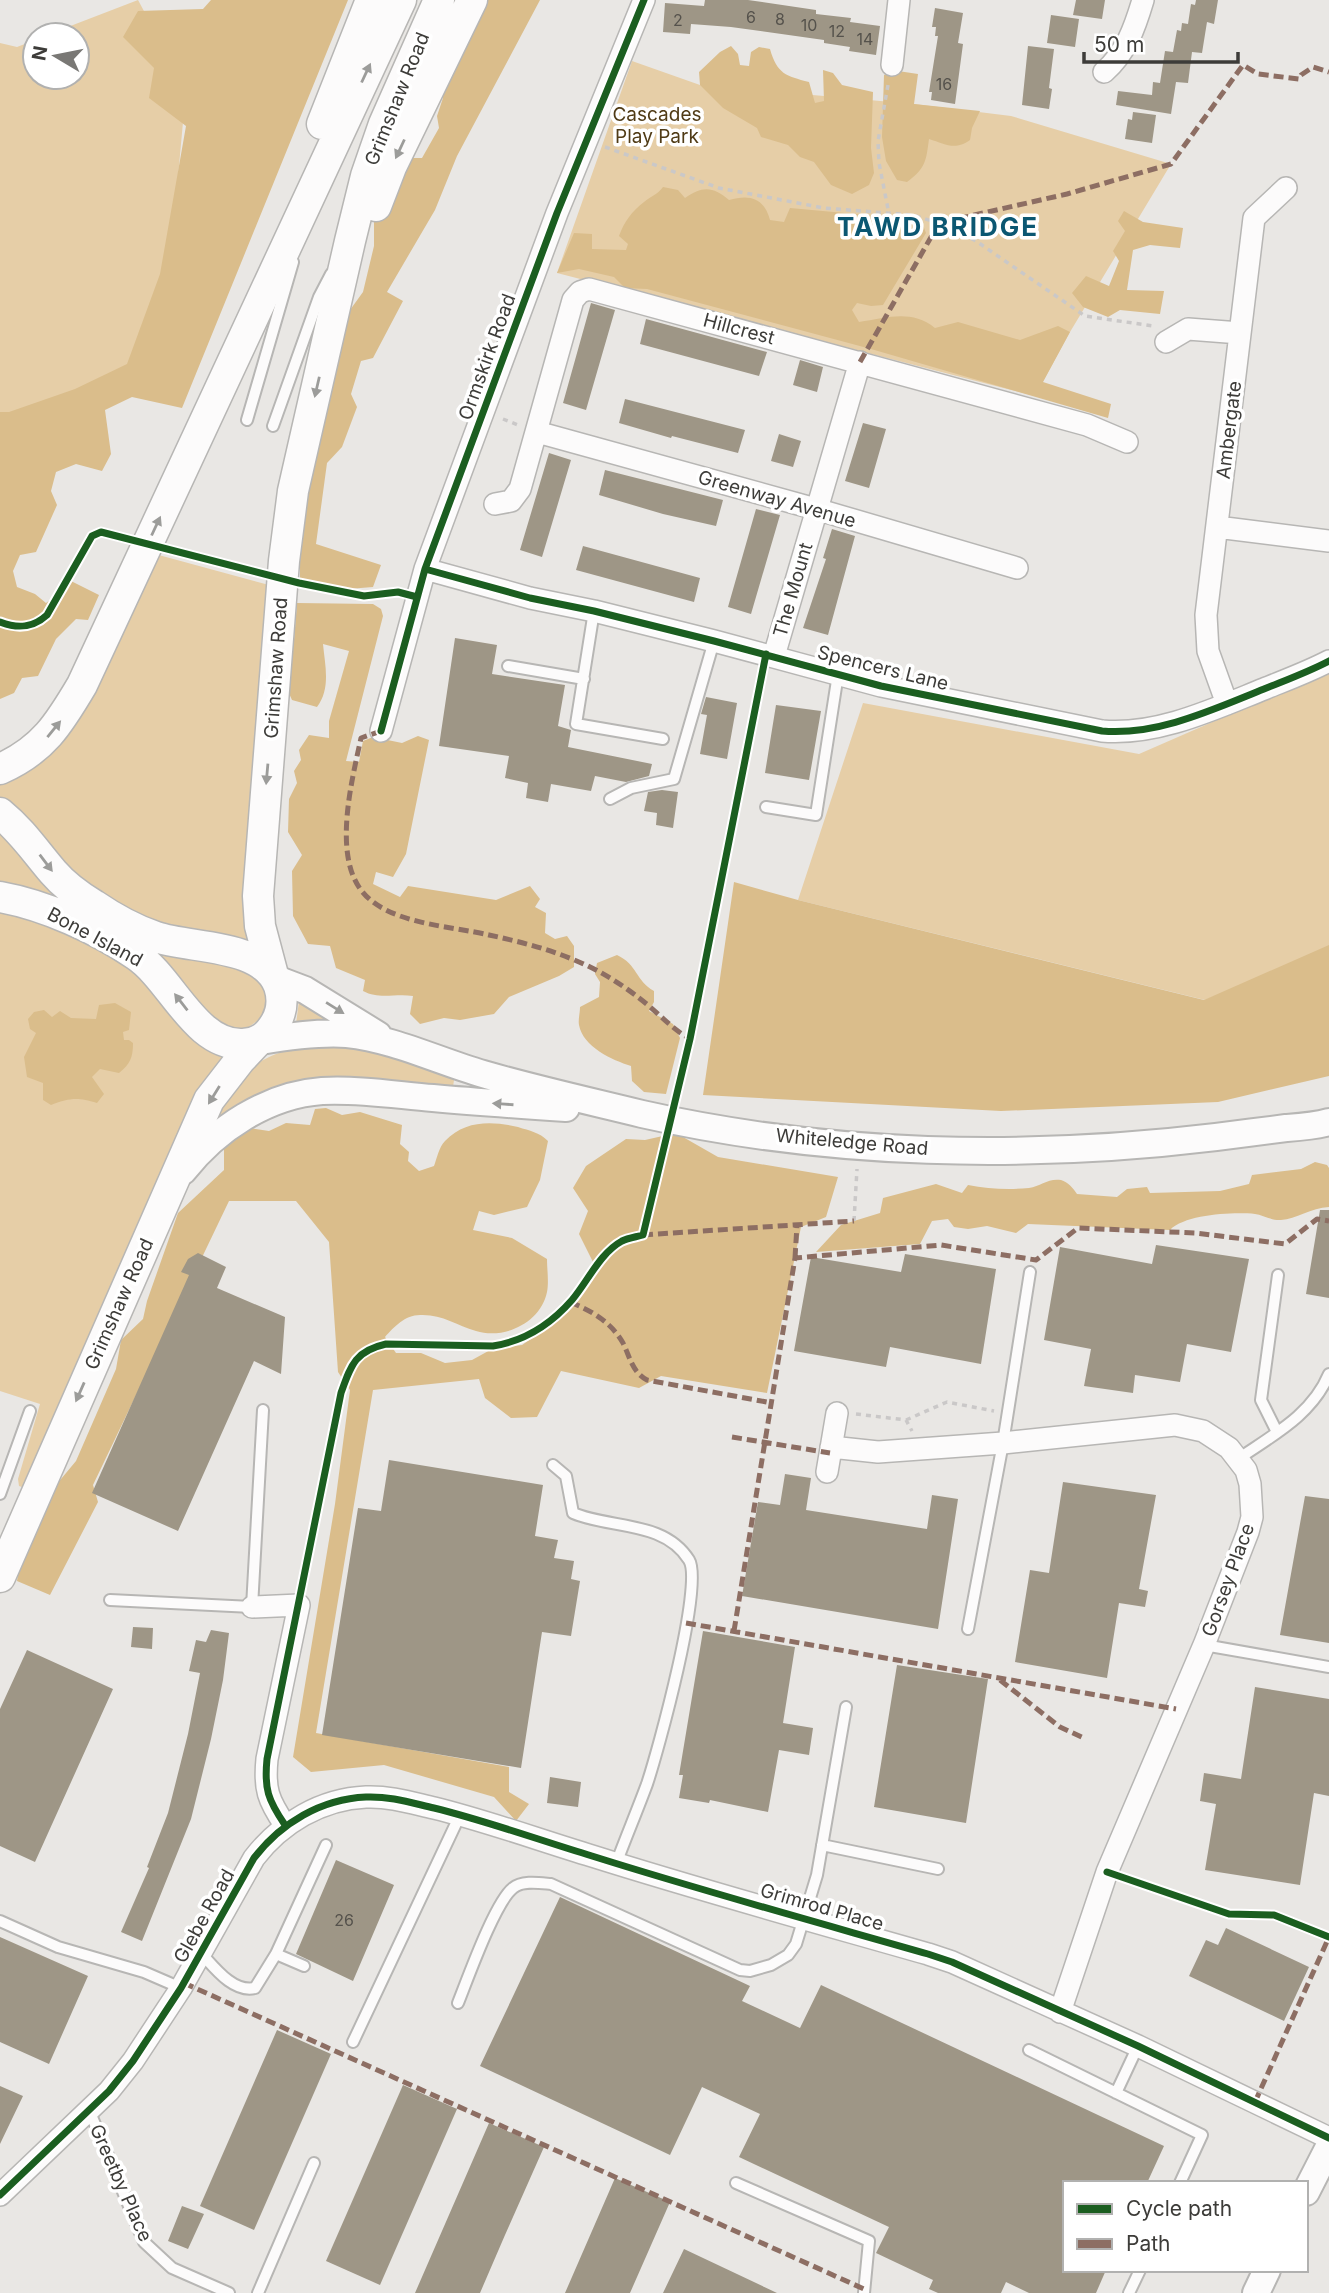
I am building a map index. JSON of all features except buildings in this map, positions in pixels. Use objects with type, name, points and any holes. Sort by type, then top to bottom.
[{"type":"main road","points":[[214,402],[371,0]]},
{"type":"main road","name":"Grimshaw Road","points":[[0,769],[20,760],[43,742],[61,721],[82,685],[401,0]]},
{"type":"main road","name":"Grimshaw Road","points":[[274,977],[260,926],[258,896],[284,561],[293,491],[366,176],[384,124],[439,0]]},
{"type":"main road","points":[[333,312],[391,167],[472,0]]},
{"type":"main road","name":"Bone Island","points":[[0,813],[16,826],[72,891],[98,908],[155,937],[239,954],[257,963],[274,977]]},
{"type":"main road","name":"Bone Island","points":[[0,897],[47,909],[136,955],[153,969],[209,1034],[223,1041],[240,1044],[259,1042]]},
{"type":"main road","points":[[259,1042],[272,1029],[282,1003],[274,977]]},
{"type":"main road","name":"Grimshaw Road","points":[[0,1577],[209,1100],[240,1060],[259,1042]]},
{"type":"street","name":"Ormskirk Road","points":[[381,731],[425,569],[553,225],[644,0]]},
{"type":"street","points":[[892,65],[900,0]]},
{"type":"street","points":[[1102,73],[1121,55],[1143,0]]},
{"type":"street","name":"Ambergate","points":[[1227,704],[1208,652],[1205,634],[1217,527],[1254,218],[1286,188]]},
{"type":"street","name":"Hillcrest","points":[[495,504],[511,501],[517,496],[573,300],[580,292],[590,289],[1087,425],[1128,442]]},
{"type":"street","points":[[1166,342],[1188,329],[1240,333]]},
{"type":"street","name":"The Mount","points":[[774,656],[860,362]]},
{"type":"street","name":"Greenway Avenue","points":[[537,432],[1017,568]]},
{"type":"street","points":[[1217,527],[1329,541]]},
{"type":"street","name":"Spencers Lane","points":[[425,569],[530,598],[594,611],[881,685],[988,709],[1117,732],[1175,722],[1227,704],[1329,661]]},
{"type":"street","name":"Whiteledge Road","points":[[274,977],[305,990],[391,1043]]},
{"type":"street","name":"Whiteledge Road","points":[[259,1042],[300,1034],[348,1034],[391,1043],[449,1064],[518,1084],[644,1114],[710,1127],[831,1143],[923,1149],[1106,1147],[1192,1140],[1327,1123]]},
{"type":"street","points":[[171,1187],[193,1158],[224,1129],[266,1106],[300,1094],[365,1092],[644,1114]]},
{"type":"street","points":[[827,1472],[837,1413]]},
{"type":"street","name":"Gorsey Place","points":[[831,1447],[878,1452],[1003,1444],[1175,1425],[1203,1431],[1216,1438],[1229,1448],[1246,1470],[1252,1500],[1252,1517],[1248,1532],[1204,1645],[1107,1872],[1060,2012]]},
{"type":"street","points":[[252,1607],[299,1605],[265,1778],[273,1808],[285,1825]]},
{"type":"street","name":"Grimrod Place","points":[[285,1825],[322,1806],[346,1799],[393,1798],[460,1815],[616,1864],[952,1962],[1138,2046],[1329,2138]]},
{"type":"street","name":"Glebe Road","points":[[0,2195],[109,2091],[133,2061],[181,1989],[254,1858],[285,1825]]},
{"type":"street","points":[[1308,2188],[1329,2147]]},
{"type":"street","points":[[1256,2293],[1266,2272]]},
{"type":"lane","name":"Grimshaw Road","points":[[247,420],[320,172]]},
{"type":"lane","name":"Grimshaw Road","points":[[273,426],[319,297],[349,241]]},
{"type":"lane","points":[[594,611],[576,724],[663,739]]},
{"type":"lane","points":[[610,799],[631,788],[674,779],[714,641]]},
{"type":"lane","points":[[508,666],[583,679]]},
{"type":"lane","points":[[766,807],[816,815],[838,674]]},
{"type":"lane","points":[[968,1629],[1003,1444],[1030,1272]]},
{"type":"lane","points":[[1277,1432],[1261,1400],[1278,1275]]},
{"type":"lane","points":[[1238,1459],[1306,1411],[1322,1390],[1329,1374]]},
{"type":"lane","points":[[110,1600],[252,1607],[262,1410]]},
{"type":"lane","points":[[0,1493],[30,1411]]},
{"type":"lane","points":[[553,1465],[566,1476],[573,1513],[585,1518],[639,1527],[672,1543],[690,1561],[693,1584],[675,1682],[650,1774],[616,1864]]},
{"type":"lane","points":[[1204,1645],[1329,1667]]},
{"type":"lane","points":[[458,2003],[502,1902],[514,1886],[526,1883],[551,1884],[740,1970],[761,1969],[788,1955],[796,1944],[817,1875],[846,1707]]},
{"type":"lane","points":[[353,2042],[460,1815]]},
{"type":"lane","points":[[201,1953],[227,1980],[247,1990],[255,1988],[276,1954],[326,1844]]},
{"type":"lane","points":[[822,1845],[938,1869]]},
{"type":"lane","points":[[0,1922],[58,1947],[144,1972],[181,1989]]},
{"type":"lane","points":[[276,1954],[304,1966]]},
{"type":"lane","points":[[1116,2093],[1138,2046]]},
{"type":"lane","points":[[1029,2050],[1202,2136],[1181,2181]]},
{"type":"lane","name":"Greetby Place","points":[[89,2110],[144,2242],[172,2268],[229,2293]]},
{"type":"lane","points":[[258,2293],[314,2163]]},
{"type":"lane","points":[[736,2183],[869,2241],[863,2293]]},
{"type":"lane","points":[[1129,2293],[1139,2272]]},
{"type":"path","points":[[889,214],[879,163],[878,141],[892,65]]},
{"type":"path","points":[[587,140],[719,188],[788,203],[922,217],[954,230],[999,257],[1085,316],[1152,324],[1166,342]]},
{"type":"path","points":[[484,412],[537,432]]},
{"type":"path","points":[[845,1168],[859,1169],[854,1221]]},
{"type":"path","points":[[837,1413],[906,1420],[947,1402],[1007,1413]]},
{"type":"path","points":[[906,1420],[922,1449]]},
{"type":"green space","points":[[138,0],[186,89],[169,276],[132,367],[90,392],[0,417],[0,43],[21,45],[21,91],[91,91],[91,21],[83,21]]},
{"type":"green space","name":"Cascades Play Park","points":[[632,61],[700,85],[914,104],[1011,116],[1171,164],[1070,332],[1035,396],[557,273]]},
{"type":"green space","points":[[155,554],[269,585],[250,944],[161,927],[100,898],[0,801],[0,781],[17,773]]},
{"type":"green space","points":[[1329,671],[1329,948],[1205,1000],[798,900],[863,703],[1139,754]]},
{"type":"green space","points":[[0,829],[66,901],[0,886]]},
{"type":"green space","points":[[0,908],[37,916],[128,964],[225,1057],[25,1488],[19,1486],[18,1479],[40,1404],[0,1391]]},
{"type":"green space","points":[[147,945],[208,957],[257,976],[267,995],[261,1018],[239,1031],[215,1023]]},
{"type":"green space","points":[[299,1001],[336,1021],[296,1024]]},
{"type":"green space","points":[[331,1042],[377,1051],[445,1075],[454,1080],[453,1087],[346,1082],[219,1118],[216,1116],[241,1080],[263,1060],[285,1051]]},
{"type":"shaded area","points":[[211,0],[348,0],[182,408],[132,397],[105,410],[111,454],[102,471],[76,464],[56,472],[51,491],[57,505],[36,552],[20,555],[13,571],[17,587],[35,594],[46,603],[71,581],[99,595],[88,620],[76,619],[56,639],[38,676],[22,678],[14,693],[0,699],[0,412],[9,412],[75,389],[127,364],[160,274],[186,126],[149,98],[154,68],[123,37],[138,11],[203,9]]},
{"type":"shaded area","points":[[483,0],[540,0],[457,156],[435,210],[387,292],[403,301],[373,358],[361,361],[351,394],[357,407],[342,447],[327,463],[316,544],[381,565],[373,587],[348,589],[300,578],[300,554],[289,543],[338,316],[350,310],[363,292],[374,246],[374,219],[409,158],[422,158],[439,128],[437,116],[443,98],[441,80]]},
{"type":"shaded area","points":[[731,46],[738,54],[740,65],[749,66],[751,52],[759,47],[770,49],[779,69],[794,78],[809,82],[815,103],[824,101],[823,70],[833,73],[842,85],[873,92],[871,148],[874,173],[869,185],[852,194],[831,185],[814,162],[800,157],[788,145],[761,137],[757,128],[723,108],[700,85],[699,72],[720,52]]},
{"type":"shaded area","points":[[898,71],[918,74],[914,104],[980,111],[970,140],[965,143],[950,146],[929,139],[924,164],[907,182],[897,180],[886,161],[882,137],[884,75]]},
{"type":"shaded area","points":[[663,187],[678,190],[685,198],[707,189],[718,192],[729,200],[743,197],[755,199],[764,207],[770,220],[784,222],[790,208],[921,220],[926,233],[883,305],[857,303],[852,310],[859,322],[898,316],[917,318],[935,328],[958,322],[1020,340],[1058,326],[1070,332],[1043,382],[1111,404],[1108,418],[871,349],[647,289],[625,288],[614,277],[579,269],[557,273],[574,233],[592,234],[592,249],[626,250],[628,244],[619,236],[626,221]]},
{"type":"shaded area","points":[[1124,211],[1143,222],[1183,228],[1180,248],[1150,245],[1133,250],[1127,290],[1164,291],[1160,314],[1120,310],[1108,317],[1083,307],[1072,293],[1086,276],[1109,286],[1119,261],[1113,251],[1125,231],[1118,221]]},
{"type":"shaded area","points":[[297,603],[373,604],[381,609],[383,616],[346,761],[359,762],[363,741],[373,737],[402,743],[418,736],[429,740],[406,854],[393,877],[376,872],[373,884],[400,897],[408,886],[496,900],[530,886],[540,899],[535,907],[546,913],[545,933],[555,939],[567,936],[574,946],[574,967],[509,997],[494,1014],[460,1020],[444,1018],[420,1024],[410,1014],[413,996],[369,994],[363,991],[365,980],[336,968],[330,946],[308,944],[293,916],[292,871],[302,855],[288,832],[289,799],[297,783],[294,771],[301,760],[299,750],[309,735],[329,738],[329,721],[349,651],[323,644],[326,677],[321,700],[317,707],[292,700],[288,691],[292,663],[285,658],[287,644],[294,640]]},
{"type":"shaded area","points":[[734,882],[1204,1000],[1329,945],[1329,1076],[1218,1102],[1001,1111],[703,1095]]},
{"type":"shaded area","points":[[617,955],[629,963],[643,982],[654,991],[654,1002],[649,1011],[673,1024],[680,1038],[666,1094],[644,1092],[632,1081],[631,1066],[599,1051],[582,1033],[579,1023],[580,1007],[599,997],[600,982],[595,974],[597,963]]},
{"type":"shaded area","points":[[115,1003],[131,1012],[129,1030],[123,1032],[124,1040],[133,1043],[128,1064],[119,1073],[100,1069],[92,1077],[104,1094],[97,1103],[74,1099],[51,1105],[43,1100],[43,1083],[27,1077],[24,1057],[36,1033],[30,1029],[28,1019],[34,1012],[44,1010],[52,1017],[60,1011],[71,1018],[96,1019],[99,1005]]},
{"type":"shaded area","points":[[326,1108],[342,1115],[360,1112],[402,1125],[400,1144],[409,1152],[408,1161],[419,1171],[434,1166],[445,1141],[470,1126],[489,1123],[508,1125],[534,1132],[548,1141],[540,1180],[527,1207],[494,1215],[479,1211],[473,1230],[512,1238],[547,1259],[547,1292],[537,1312],[520,1326],[498,1333],[476,1331],[435,1316],[415,1316],[400,1322],[385,1337],[396,1353],[421,1353],[445,1363],[472,1360],[492,1349],[522,1345],[568,1309],[588,1284],[593,1262],[579,1234],[588,1211],[573,1188],[586,1166],[626,1139],[645,1140],[676,1133],[718,1157],[838,1177],[826,1217],[801,1227],[767,1393],[661,1376],[639,1388],[561,1371],[537,1417],[511,1418],[485,1398],[479,1379],[373,1390],[316,1733],[509,1767],[509,1792],[529,1804],[516,1821],[494,1797],[384,1765],[311,1772],[293,1757],[335,1504],[350,1390],[338,1372],[329,1242],[296,1201],[229,1201],[93,1485],[98,1502],[50,1595],[17,1581],[20,1562],[56,1485],[76,1461],[116,1369],[121,1340],[143,1319],[178,1213],[224,1170],[224,1149],[233,1136],[250,1128],[269,1131],[286,1123],[310,1125],[315,1109]]},
{"type":"shaded area","points":[[1315,1162],[1329,1168],[1329,1207],[1287,1219],[1275,1220],[1255,1214],[1235,1213],[1198,1217],[1170,1230],[1028,1224],[1016,1233],[987,1226],[968,1229],[954,1227],[948,1219],[932,1221],[920,1244],[816,1252],[841,1225],[880,1213],[883,1198],[936,1184],[962,1193],[968,1185],[1021,1189],[1061,1180],[1077,1194],[1117,1197],[1127,1189],[1147,1187],[1150,1193],[1220,1191],[1249,1184],[1252,1175],[1301,1169]]},
{"type":"marked path","points":[[860,362],[939,223],[1067,194],[1171,164],[1243,65],[1258,74],[1299,79],[1313,67],[1329,72]]},
{"type":"marked path","points":[[381,731],[361,738],[347,816],[348,857],[353,875],[361,890],[372,901],[402,917],[520,942],[582,963],[631,992],[690,1039]]},
{"type":"marked path","points":[[734,1631],[795,1258],[941,1245],[1036,1260],[1078,1228],[1195,1233],[1285,1244],[1317,1219],[1329,1221]]},
{"type":"marked path","points":[[643,1235],[854,1221]]},
{"type":"marked path","points":[[795,1258],[797,1225]]},
{"type":"marked path","points":[[570,1302],[593,1313],[613,1329],[635,1368],[647,1380],[772,1403]]},
{"type":"marked path","points":[[732,1437],[830,1453]]},
{"type":"marked path","points":[[686,1623],[1176,1709]]},
{"type":"marked path","points":[[1000,1680],[1060,1727],[1086,1739]]},
{"type":"marked path","points":[[1255,2102],[1329,1937]]},
{"type":"marked path","points":[[184,1983],[864,2289]]},
{"type":"cycle path","points":[[381,731],[425,569],[557,213],[644,0]]},
{"type":"cycle path","points":[[0,622],[25,626],[36,623],[47,615],[92,536],[101,532],[299,583],[364,596],[398,592],[417,597]]},
{"type":"cycle path","points":[[425,569],[881,686],[1102,731],[1143,729],[1185,719],[1329,661]]},
{"type":"cycle path","points":[[285,1825],[268,1794],[267,1759],[341,1393],[348,1375],[361,1355],[386,1344],[493,1346],[527,1336],[564,1309],[614,1246],[643,1235],[690,1039],[766,654]]},
{"type":"cycle path","points":[[0,2195],[109,2091],[133,2061],[181,1988],[254,1858],[265,1845],[303,1815],[333,1802],[366,1797],[401,1800],[454,1813],[676,1882],[952,1962],[1138,2046],[1329,2138]]},
{"type":"cycle path","points":[[1107,1872],[1229,1914],[1274,1915],[1329,1937]]},
{"type":"district","name":"TAWD BRIDGE","points":[[938,226]]}]
